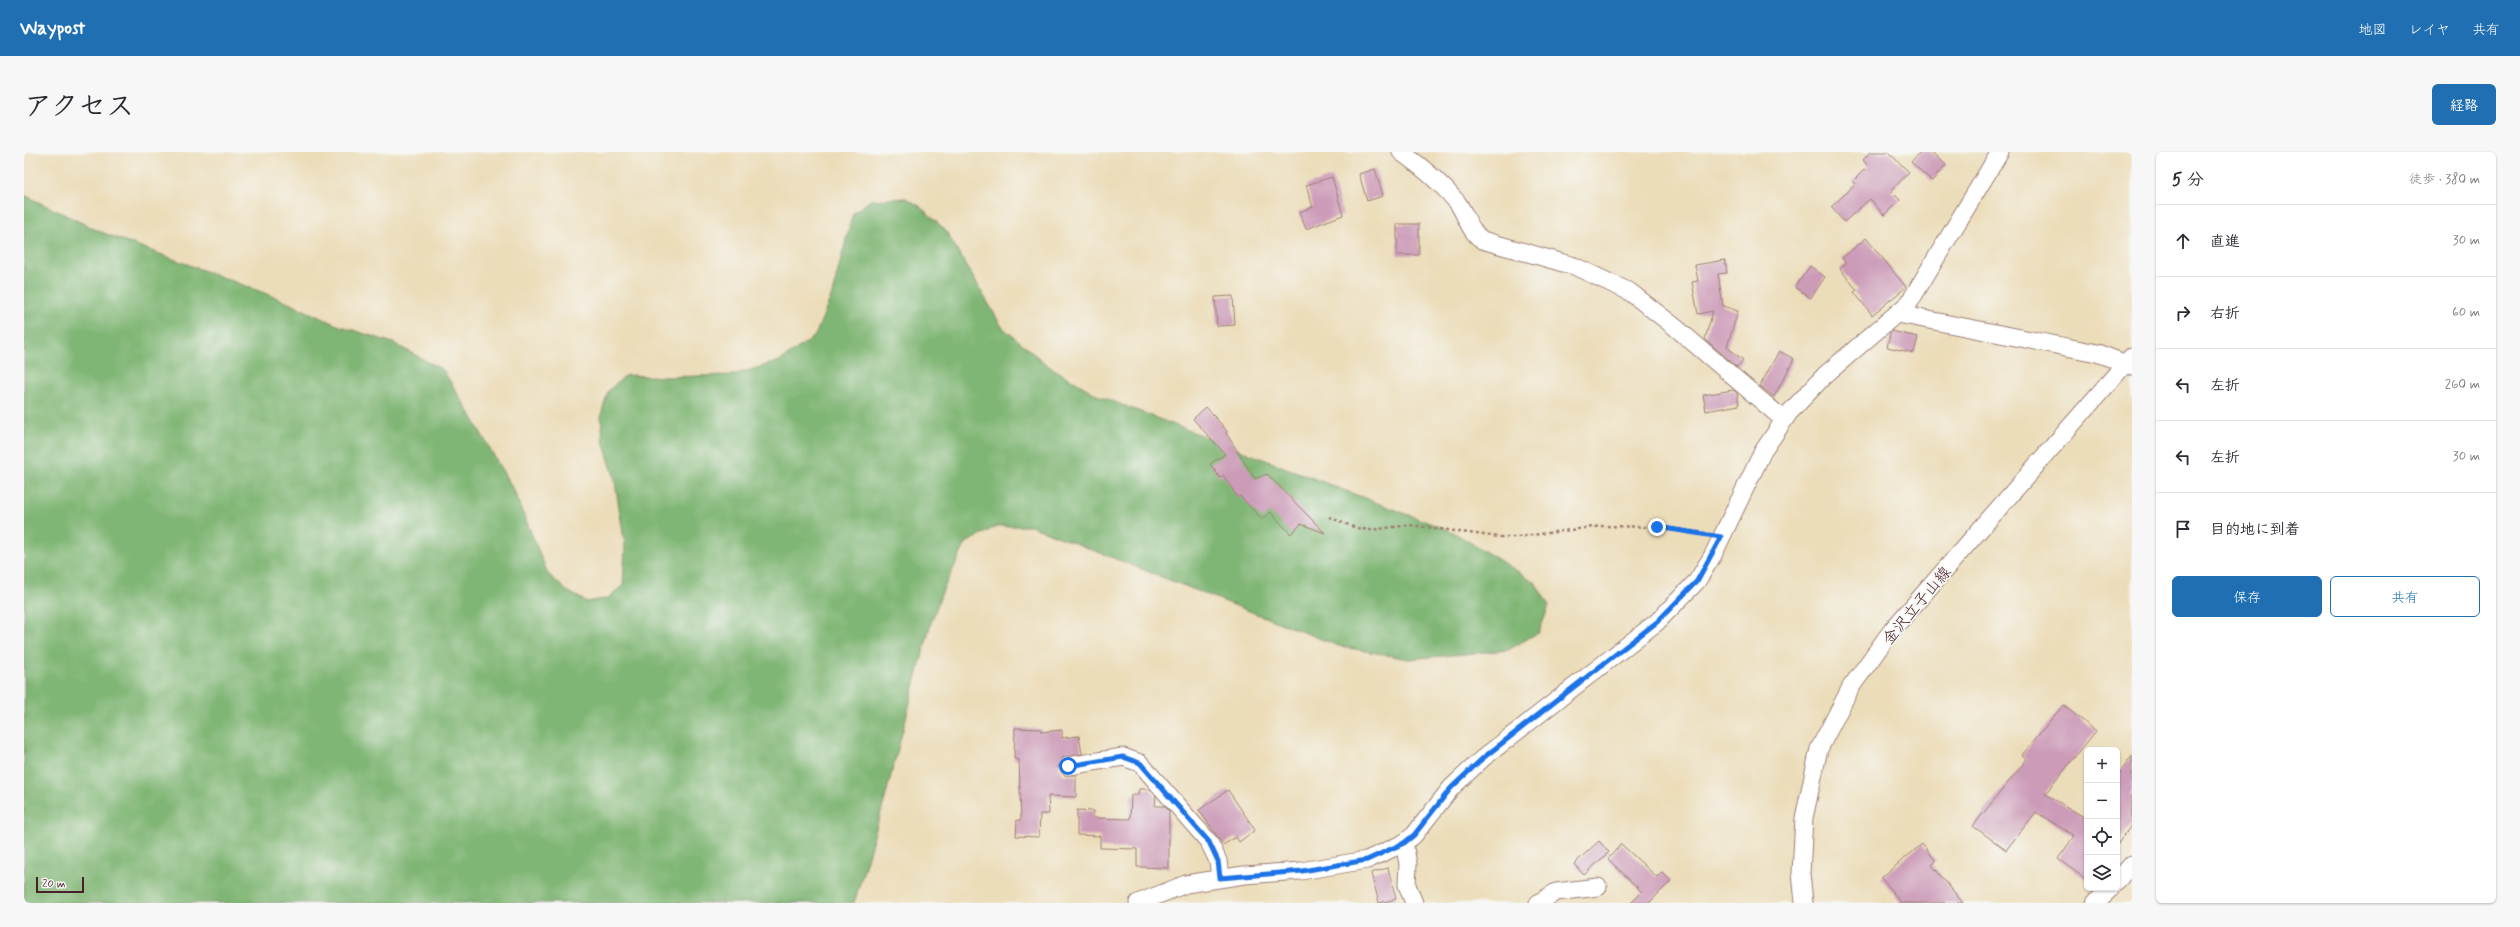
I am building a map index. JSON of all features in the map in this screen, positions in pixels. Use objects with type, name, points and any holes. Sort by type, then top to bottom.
[{"type":"street","points":[[1401,152],[1414,162],[1457,203],[1476,236],[1482,240],[1574,266],[1630,292],[1675,327],[1784,420]]},
{"type":"street","points":[[1138,903],[1186,884],[1220,878],[1302,871],[1367,860],[1404,843],[1414,835],[1451,788],[1483,758],[1657,622],[1697,581],[1721,537],[1763,451],[1784,420],[1825,375],[1909,303],[2000,152]]},
{"type":"street","points":[[1898,314],[2098,353],[2130,362]]},
{"type":"street","name":"金沢立子山線","points":[[1804,903],[1801,873],[1806,810],[1819,749],[1851,687],[1892,630],[2130,362]]},
{"type":"street","points":[[1068,766],[1123,757],[1140,763],[1209,842],[1218,861],[1220,878]]},
{"type":"street","points":[[1404,843],[1408,864],[1407,885],[1414,903]]},
{"type":"street","points":[[2120,878],[2132,864]]},
{"type":"street","points":[[1538,903],[1556,892],[1598,887]]},
{"type":"street","points":[[2095,903],[2107,891]]},
{"type":"path","points":[[1329,517],[1356,528],[1370,530],[1410,525],[1499,537],[1517,537],[1601,526],[1657,527],[1721,537]]},
{"type":"green space","points":[[24,195],[101,232],[275,297],[337,325],[393,343],[443,370],[469,412],[515,493],[548,574],[567,591],[587,602],[608,598],[623,585],[625,545],[614,476],[603,441],[601,415],[608,391],[626,375],[666,377],[733,375],[780,361],[815,336],[832,294],[853,213],[871,200],[906,198],[921,207],[946,231],[1002,327],[1047,365],[1099,396],[1453,532],[1535,582],[1549,606],[1539,632],[1508,650],[1408,659],[1339,646],[1031,526],[997,526],[966,543],[942,592],[930,626],[884,802],[854,903],[24,903]]},
{"type":"building","points":[[1870,152],[1888,152],[1909,172],[1891,191],[1900,200],[1884,215],[1870,199],[1844,222],[1831,207],[1856,184],[1853,181],[1868,166],[1863,160]]},
{"type":"building","points":[[1920,152],[1931,152],[1946,165],[1932,181],[1911,162]]},
{"type":"building","points":[[1375,169],[1383,196],[1367,201],[1359,174]]},
{"type":"building","points":[[1332,177],[1343,215],[1306,229],[1299,212],[1313,207],[1306,185]]},
{"type":"building","points":[[1397,224],[1419,224],[1419,255],[1397,255]]},
{"type":"building","points":[[1866,238],[1906,287],[1872,315],[1854,292],[1857,290],[1840,269],[1846,263],[1842,258]]},
{"type":"building","points":[[1725,260],[1727,273],[1718,274],[1723,306],[1738,311],[1727,347],[1743,360],[1737,367],[1705,339],[1713,311],[1698,314],[1692,282],[1698,281],[1695,265]]},
{"type":"building","points":[[1810,266],[1825,277],[1811,298],[1795,287]]},
{"type":"building","points":[[1233,296],[1235,325],[1217,326],[1215,297]]},
{"type":"building","points":[[1891,331],[1918,337],[1914,353],[1887,347]]},
{"type":"building","points":[[1779,351],[1794,359],[1774,397],[1760,386]]},
{"type":"building","points":[[1733,390],[1737,393],[1739,405],[1706,411],[1703,395]]},
{"type":"building","points":[[1206,407],[1227,431],[1226,433],[1255,479],[1267,474],[1325,533],[1301,524],[1291,534],[1270,512],[1262,519],[1240,496],[1238,498],[1223,475],[1220,478],[1210,464],[1225,454],[1193,419]]},
{"type":"building","points":[[2063,705],[2096,731],[2045,794],[2084,817],[2084,878],[2058,859],[2074,836],[2036,812],[2006,850],[1973,826],[2027,759],[2022,755]]},
{"type":"building","points":[[1015,728],[1041,729],[1041,732],[1062,730],[1062,738],[1079,736],[1082,754],[1062,758],[1058,767],[1064,775],[1076,775],[1076,797],[1048,796],[1049,814],[1040,814],[1039,837],[1016,836],[1017,820],[1021,820],[1019,760],[1014,759]]},
{"type":"building","points":[[2132,756],[2132,824],[2120,841],[2120,783],[2120,773]]},
{"type":"building","points":[[1139,789],[1150,789],[1156,796],[1155,806],[1164,806],[1169,811],[1169,868],[1137,867],[1137,849],[1100,848],[1100,836],[1077,835],[1077,810],[1093,811],[1093,818],[1130,819],[1131,795],[1138,795]]},
{"type":"building","points":[[1228,790],[1255,830],[1239,842],[1236,837],[1223,845],[1199,810]]},
{"type":"building","points":[[1599,841],[1609,852],[1584,875],[1574,864]]},
{"type":"building","points":[[1621,844],[1657,877],[1662,872],[1671,881],[1649,903],[1631,903],[1642,892],[1608,859]]},
{"type":"building","points":[[1922,844],[1936,861],[1932,865],[1963,903],[1901,903],[1881,878]]},
{"type":"building","points":[[1388,868],[1396,899],[1379,903],[1371,873]]},
{"type":"route","points":[[1068,766],[1123,757],[1136,760],[1145,766],[1205,836],[1213,848],[1218,861],[1220,878],[1302,871],[1367,860],[1404,843],[1414,835],[1451,788],[1483,758],[1657,622],[1697,581],[1713,555],[1721,537],[1702,532],[1657,527]]}]
